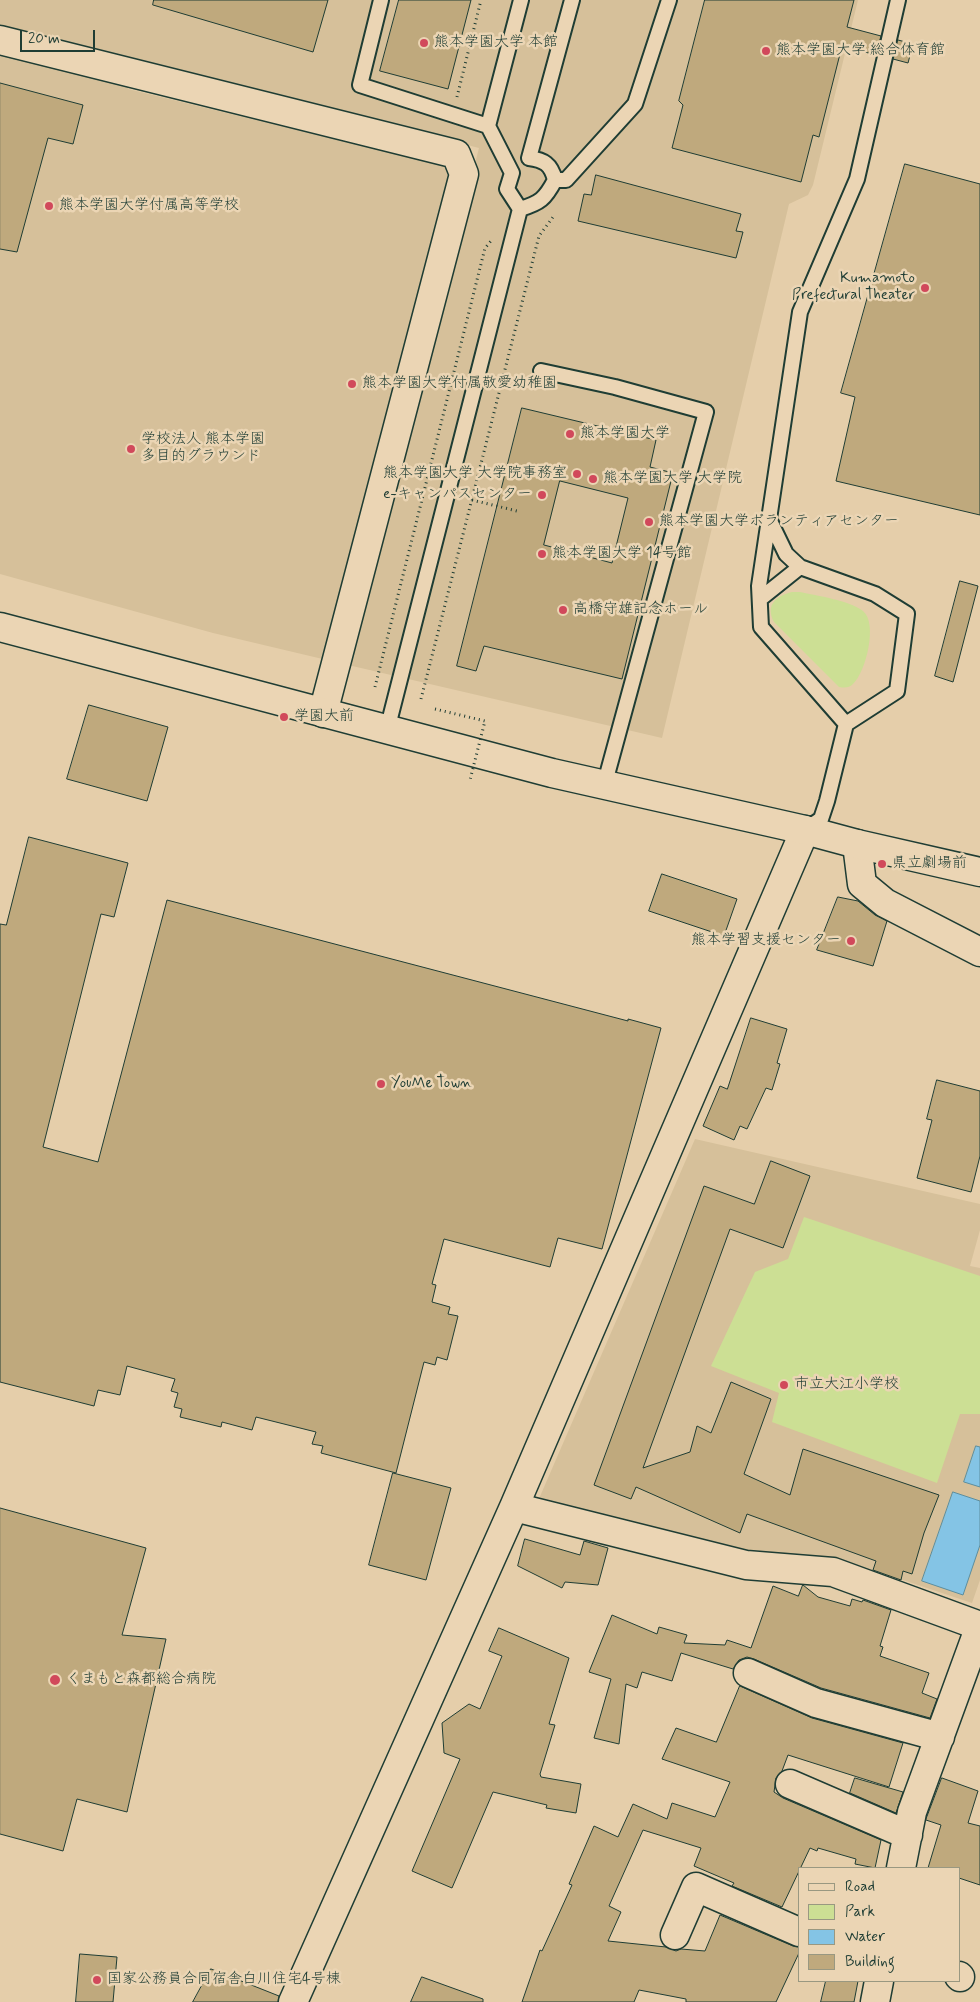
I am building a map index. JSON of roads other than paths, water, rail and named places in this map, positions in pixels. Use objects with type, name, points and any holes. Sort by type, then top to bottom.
[{"type":"street","points":[[0,40],[456,154],[464,174],[323,713]]},
{"type":"street","points":[[0,627],[604,786],[805,830],[980,872]]},
{"type":"street","points":[[293,2002],[514,1507],[805,830]]},
{"type":"street","points":[[857,844],[862,884],[885,903],[980,952]]},
{"type":"street","points":[[514,1507],[746,1565],[833,1572],[979,1635],[912,1812],[901,1867]]},
{"type":"street","points":[[748,1673],[816,1703],[940,1737]]},
{"type":"street","points":[[790,1784],[908,1835]]},
{"type":"street","points":[[674,1935],[696,1887],[798,1932]]},
{"type":"street","points":[[875,2002],[879,1982]]},
{"type":"lane","points":[[381,0],[360,85],[488,126]]},
{"type":"lane","points":[[512,173],[488,126],[521,0]]},
{"type":"lane","points":[[387,730],[520,209],[507,189],[512,173],[529,158],[572,0]]},
{"type":"lane","points":[[555,180],[566,180],[635,104],[669,0]]},
{"type":"lane","points":[[846,724],[761,627],[759,586],[800,312],[857,178],[898,0]]},
{"type":"lane","points":[[520,209],[539,203],[555,180],[552,170],[543,160],[529,158]]},
{"type":"lane","points":[[541,371],[615,387],[706,412],[604,786]]},
{"type":"lane","points":[[770,521],[786,554],[800,567],[876,594],[907,614],[897,691],[846,724],[821,819],[805,830]]},
{"type":"lane","points":[[760,600],[800,567]]},
{"type":"water","points":[[976,1446],[980,1447],[980,1487],[964,1482]]},
{"type":"water","points":[[953,1492],[980,1501],[980,1545],[963,1595],[922,1581]]},
{"type":"place","name":"熊本学園大学 本館","points":[[424,43]]},
{"type":"place","name":"熊本学園大学 総合体育館","points":[[766,51]]},
{"type":"place","name":"熊本学園大学付属高等学校","points":[[49,206]]},
{"type":"place","name":"Kumamoto Prefectural Theater","points":[[925,288]]},
{"type":"place","name":"熊本学園大学付属敬愛幼稚園","points":[[352,384]]},
{"type":"place","name":"熊本学園大学","points":[[570,434]]},
{"type":"place","name":"学校法人 熊本学園 多目的グラウンド","points":[[131,449]]},
{"type":"place","name":"熊本学園大学 大学院事務室","points":[[577,474]]},
{"type":"place","name":"熊本学園大学 大学院","points":[[593,479]]},
{"type":"place","name":"e-キャンパスセンター","points":[[542,495]]},
{"type":"place","name":"熊本学園大学ボランティアセンター","points":[[649,522]]},
{"type":"place","name":"熊本学園大学 14号館","points":[[542,554]]},
{"type":"place","name":"高橋守雄記念ホール","points":[[563,610]]},
{"type":"place","name":"学園大前","points":[[284,717]]},
{"type":"place","name":"県立劇場前","points":[[882,864]]},
{"type":"place","name":"熊本学習支援センター","points":[[851,941]]},
{"type":"place","name":"YouMe Town","points":[[381,1084]]},
{"type":"place","name":"市立大江小学校","points":[[784,1385]]},
{"type":"place","name":"くまもと森都総合病院","points":[[55,1680]]},
{"type":"place","name":"国家公務員合同宿舎白川住宅4号棟","points":[[97,1980]]}]
